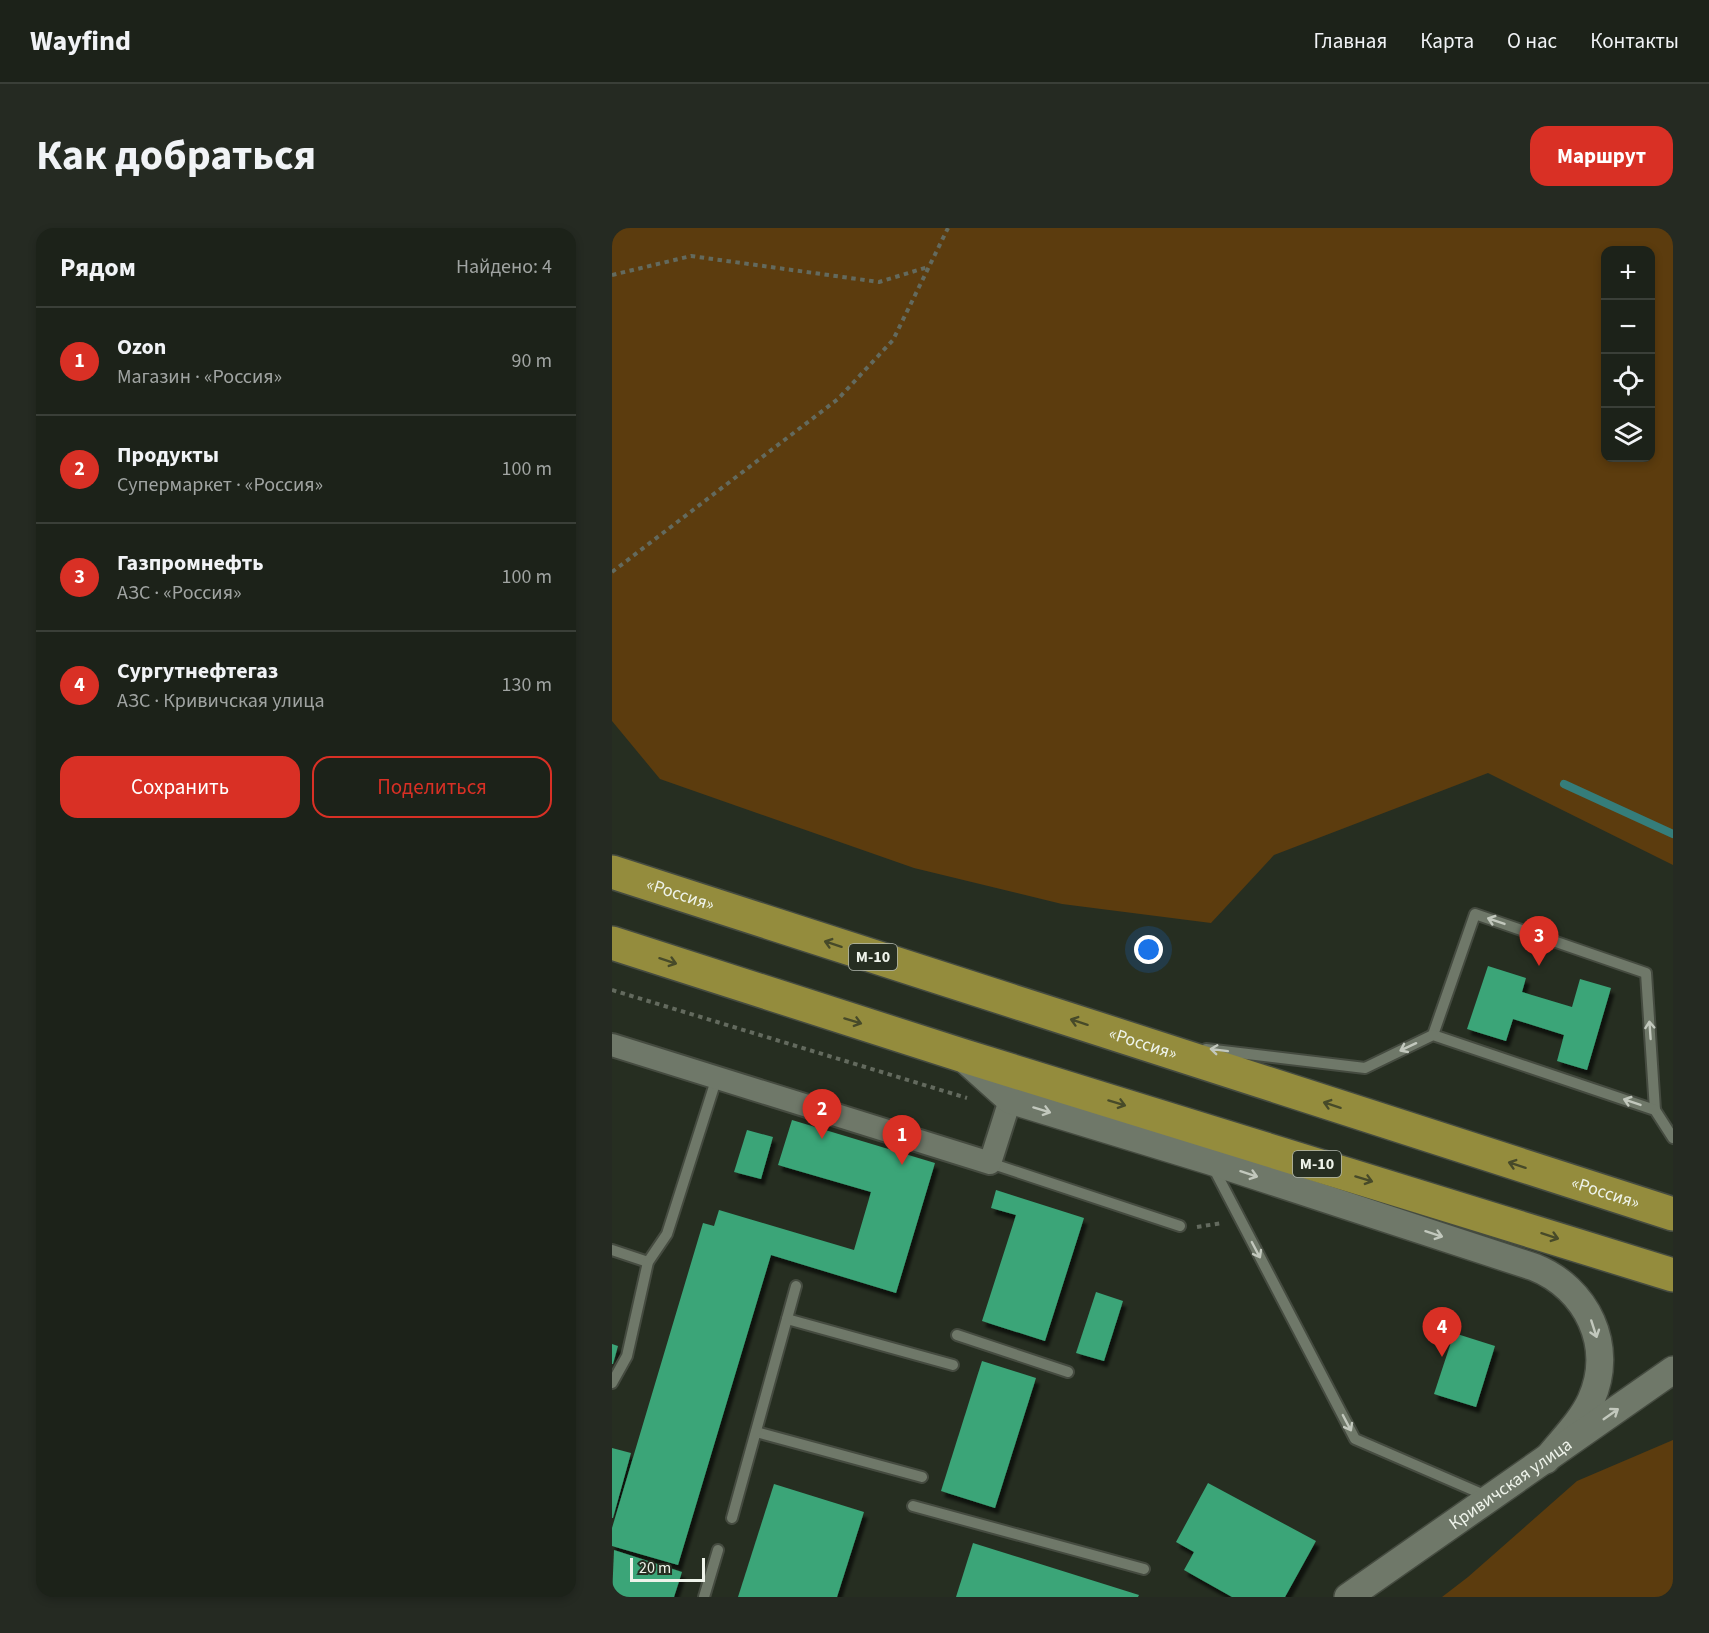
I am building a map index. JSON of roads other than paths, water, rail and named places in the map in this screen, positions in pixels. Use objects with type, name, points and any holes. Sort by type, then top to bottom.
[{"type":"highway","name":"«Россия»","points":[[612,872],[1673,1214]]},
{"type":"highway","name":"М-10","points":[[612,943],[961,1055],[1673,1275]]},
{"type":"street","points":[[612,1045],[990,1163],[1008,1105]]},
{"type":"street","points":[[961,1055],[1008,1105],[1210,1161],[1534,1267],[1566,1286],[1580,1300],[1594,1325],[1600,1353],[1599,1372],[1587,1408],[1546,1460]]},
{"type":"street","name":"Кривичская улица","points":[[1348,1597],[1673,1370]]},
{"type":"lane","points":[[1434,1035],[1475,914],[1646,973],[1655,1110],[1673,1138]]},
{"type":"lane","points":[[1134,1040],[1365,1068],[1434,1035],[1655,1110]]},
{"type":"lane","points":[[612,1383],[627,1356],[648,1262],[667,1234],[717,1077]]},
{"type":"lane","points":[[1210,1161],[1355,1439],[1491,1498]]},
{"type":"lane","points":[[990,1163],[1180,1226]]},
{"type":"lane","points":[[612,1250],[648,1262]]},
{"type":"lane","points":[[732,1518],[796,1286]]},
{"type":"lane","points":[[787,1319],[953,1365]]},
{"type":"lane","points":[[957,1335],[1068,1372]]},
{"type":"lane","points":[[756,1432],[922,1477]]},
{"type":"lane","points":[[913,1506],[1144,1569]]},
{"type":"lane","points":[[704,1597],[718,1550]]},
{"type":"waterway","points":[[1564,784],[1673,834]]},
{"type":"place","name":"Газпромнефть","points":[[1539,966]]},
{"type":"place","name":"Продукты","points":[[822,1139]]},
{"type":"place","name":"Ozon","points":[[902,1165]]},
{"type":"place","name":"Сургутнефтегаз","points":[[1442,1357]]}]
